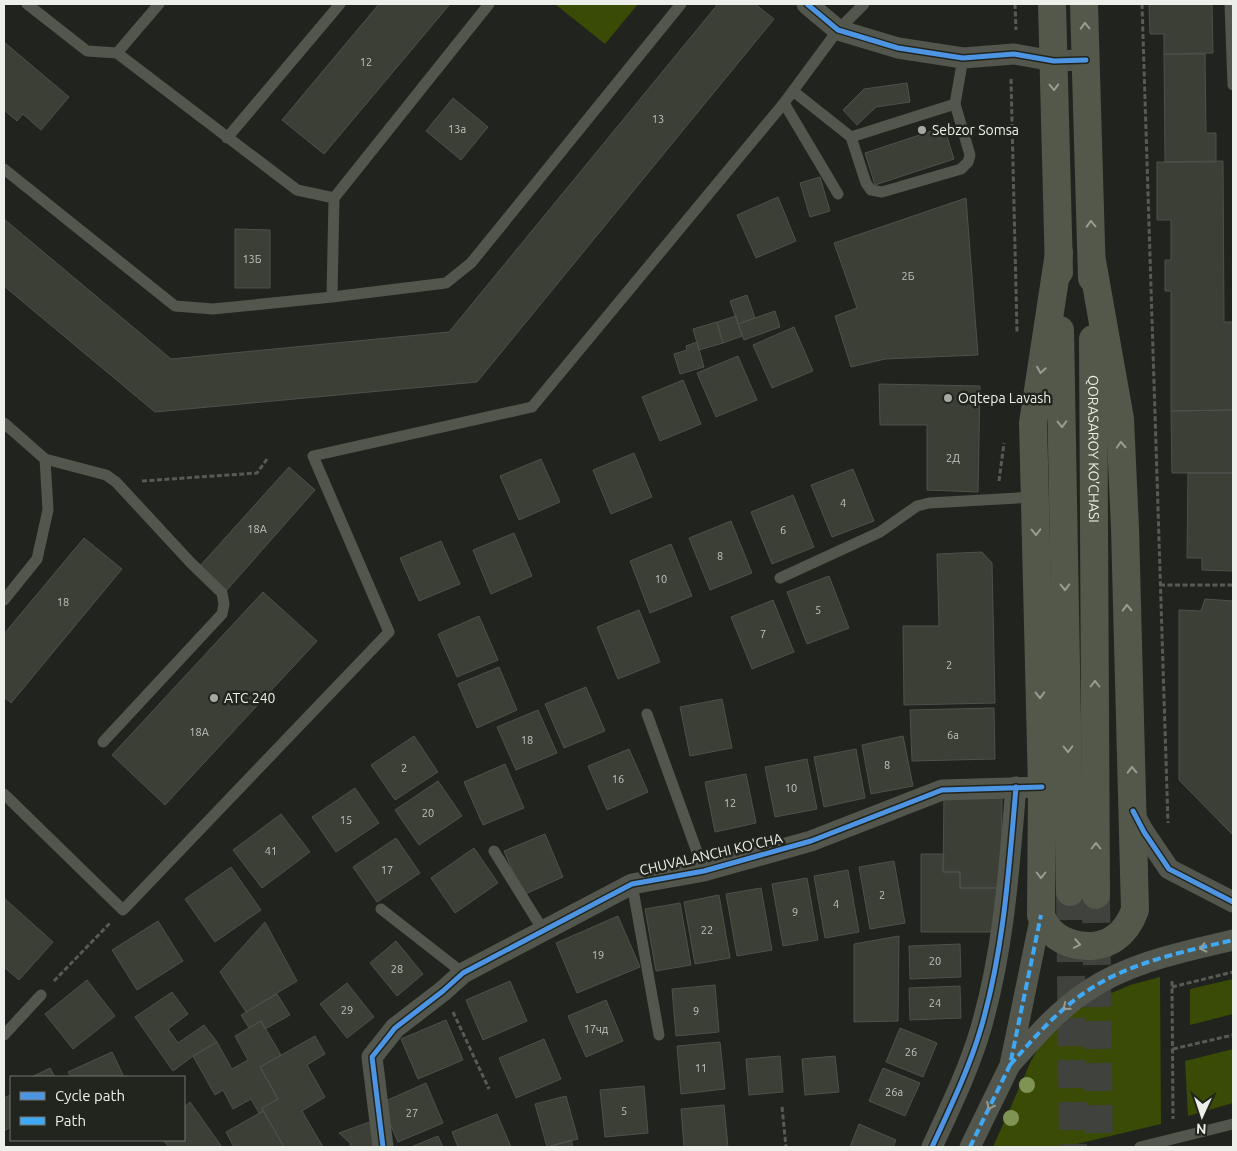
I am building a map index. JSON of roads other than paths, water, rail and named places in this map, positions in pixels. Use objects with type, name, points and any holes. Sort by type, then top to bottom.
[{"type":"main road","name":"QORASAROY KO'CHASI","points":[[1052,4],[1059,253],[1083,893],[1092,260],[1084,4]]},
{"type":"main road","points":[[1059,253],[1033,423],[1035,497],[1029,787],[1041,915],[1046,926],[1053,934],[1067,942],[1079,945],[1108,942],[1127,927],[1136,910],[1120,419],[1092,260]]},
{"type":"street","points":[[807,4],[838,30],[898,48],[963,58],[1014,54],[1054,61],[1086,60]]},
{"type":"street","points":[[932,1147],[963,1081],[981,1029],[1000,949],[1005,904],[1029,787]]},
{"type":"street","name":"CHUVALANCHI KO'CHA","points":[[383,1147],[372,1056],[394,1028],[443,991],[463,973],[632,884],[704,871],[811,841],[942,790],[1029,787]]},
{"type":"street","points":[[1133,811],[1144,832],[1169,869],[1233,902]]},
{"type":"street","points":[[970,1147],[1010,1065],[1041,915]]},
{"type":"street","points":[[1010,1065],[1043,1027],[1086,991],[1129,970],[1172,955],[1233,940]]},
{"type":"lane","points":[[26,4],[87,51],[118,53],[297,190],[334,198]]},
{"type":"lane","points":[[118,53],[159,4]]},
{"type":"lane","points":[[227,138],[340,4]]},
{"type":"lane","points":[[332,297],[334,198],[489,4]]},
{"type":"lane","points":[[4,169],[175,306],[213,309],[446,283],[471,263],[681,4]]},
{"type":"lane","points":[[4,794],[122,910],[389,632],[313,456],[532,407],[794,91],[838,30],[864,4]]},
{"type":"lane","points":[[1230,4],[1233,84]]},
{"type":"lane","points":[[794,91],[851,136],[866,183],[870,190],[882,192],[961,169],[968,162],[970,155],[954,104],[963,58]]},
{"type":"lane","points":[[784,103],[838,194]]},
{"type":"lane","points":[[851,136],[954,104]]},
{"type":"lane","points":[[4,423],[45,459],[106,475],[116,482],[222,594],[224,604],[222,614],[103,742]]},
{"type":"lane","points":[[4,600],[37,558],[48,510],[45,459]]},
{"type":"lane","points":[[780,578],[880,532],[918,506],[929,502],[1035,497]]},
{"type":"lane","points":[[647,714],[704,871]]},
{"type":"lane","points":[[494,851],[543,930]]},
{"type":"lane","points":[[632,884],[659,1035]]},
{"type":"lane","points":[[381,909],[463,973]]},
{"type":"lane","points":[[5,1029],[41,995]]},
{"type":"lane","points":[[1140,1147],[1233,1124]]},
{"type":"tunnel","points":[[1070,892],[1073,1147]]},
{"type":"tunnel","points":[[1096,895],[1099,1147]]},
{"type":"place","name":"Sebzor Somsa","points":[[922,130]]},
{"type":"place","name":"Oqtepa Lavash","points":[[948,398]]},
{"type":"place","name":"АТС 240","points":[[214,698]]}]
